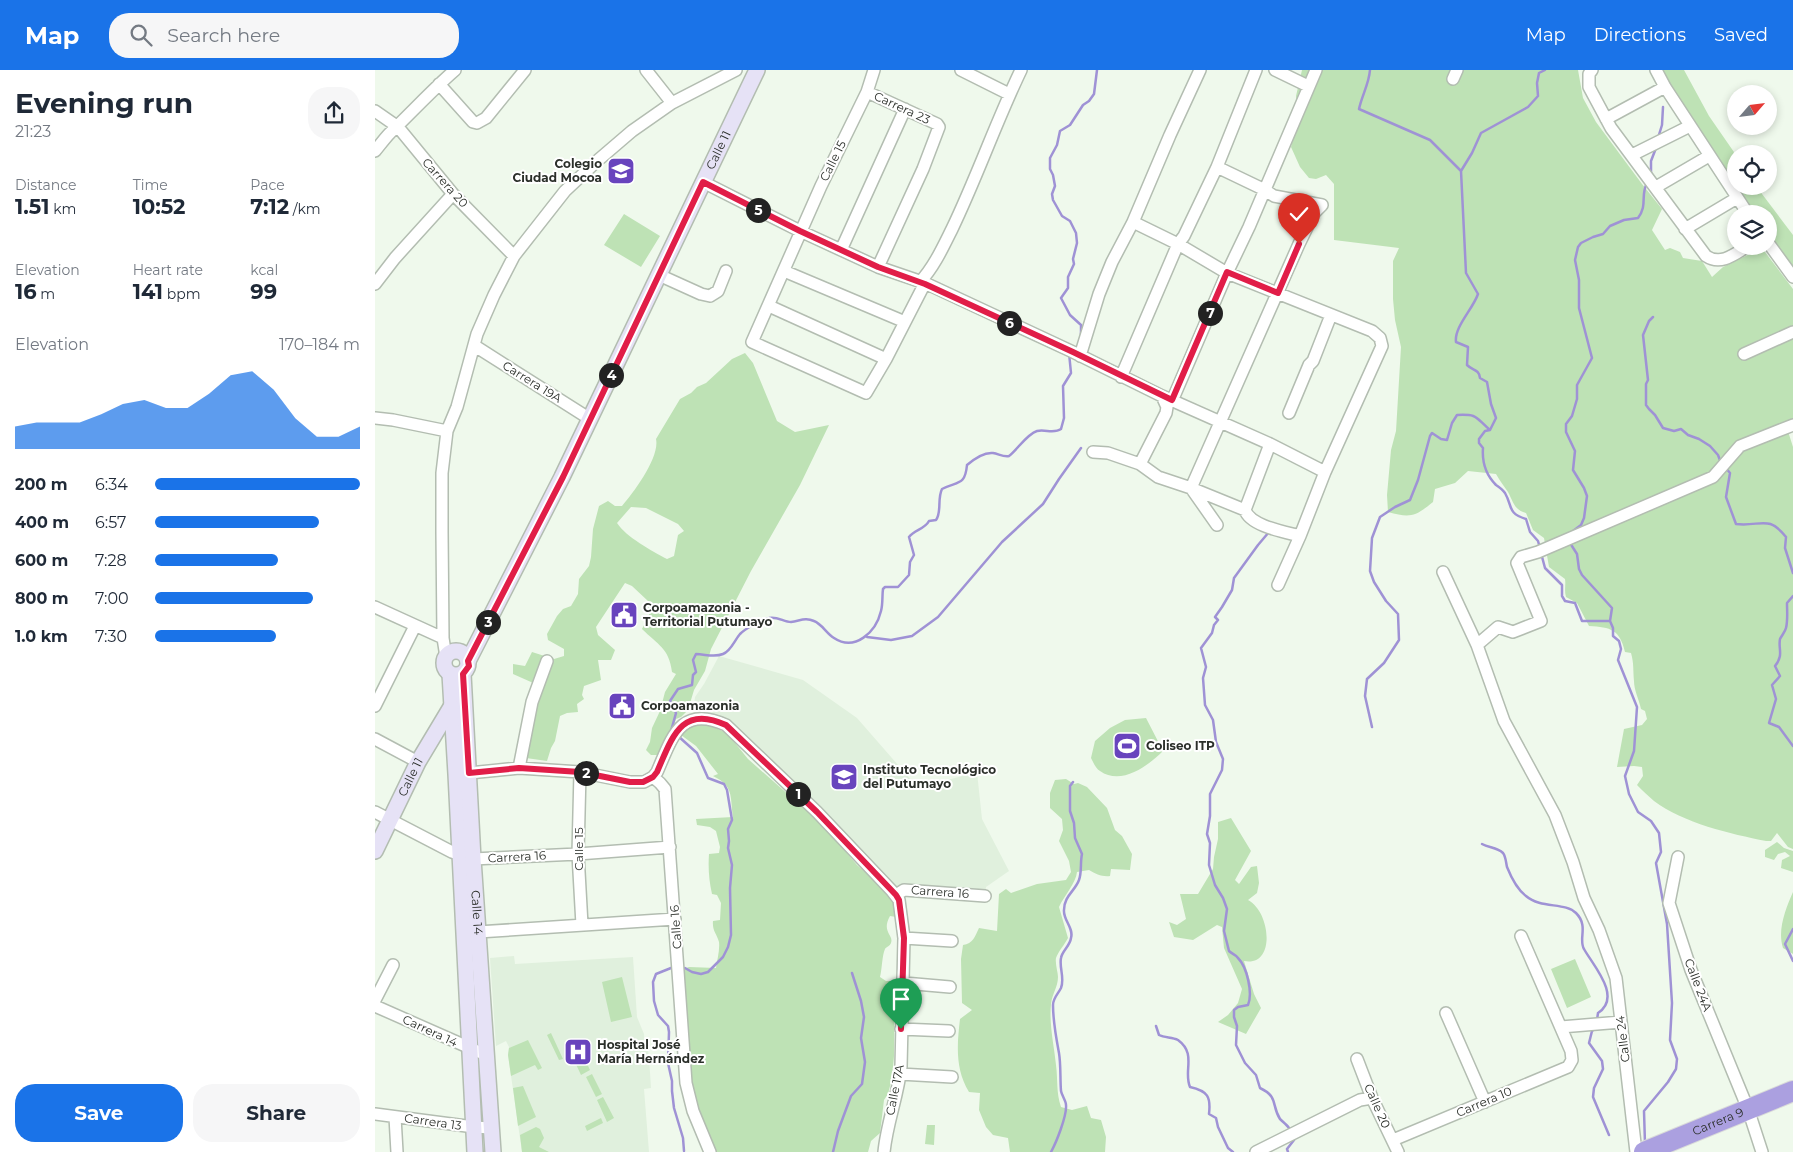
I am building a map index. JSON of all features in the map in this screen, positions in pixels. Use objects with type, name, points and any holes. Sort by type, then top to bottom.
[{"type":"highway","name":"Carrera 9","points":[[1644,1152],[1793,1091]]},
{"type":"street","points":[[375,151],[390,133],[455,70]]},
{"type":"street","points":[[646,70],[672,103]]},
{"type":"street","points":[[446,657],[449,653],[458,651],[467,656],[460,669],[444,666],[446,657],[443,638],[442,473],[447,431],[457,407],[475,346],[494,295],[514,256],[565,191],[597,161],[632,131],[672,103],[719,73],[736,70]]},
{"type":"street","name":"Calle 11","points":[[460,669],[563,477],[757,70]]},
{"type":"street","name":"Calle 15","points":[[874,70],[867,92],[800,231],[752,342],[866,393],[886,359]]},
{"type":"street","points":[[961,70],[1009,94]]},
{"type":"street","points":[[769,306],[886,359],[922,283],[964,204],[1009,94],[1021,70]]},
{"type":"street","points":[[1073,352],[1200,70]]},
{"type":"street","points":[[1121,377],[1178,244],[1184,236],[1217,167],[1256,70]]},
{"type":"street","points":[[1275,70],[1308,86]]},
{"type":"street","points":[[1140,464],[1166,413],[1167,398],[1249,227],[1316,70]]},
{"type":"street","points":[[1592,70],[1589,74],[1589,87],[1606,119],[1685,229],[1706,256],[1712,260],[1724,260],[1733,255]]},
{"type":"street","points":[[1655,70],[1742,205]]},
{"type":"street","points":[[439,84],[473,122],[477,123],[486,118],[522,71]]},
{"type":"street","points":[[1606,119],[1665,87]]},
{"type":"street","name":"Carrera 23","points":[[867,92],[937,124],[939,130],[878,267]]},
{"type":"street","points":[[841,250],[905,109]]},
{"type":"street","name":"Carrera 20","points":[[375,111],[398,127],[453,194],[514,256]]},
{"type":"street","points":[[1632,155],[1690,126]]},
{"type":"street","points":[[1656,187],[1709,156]]},
{"type":"street","points":[[1191,488],[1314,213],[1321,205],[1274,196],[1217,167]]},
{"type":"street","points":[[703,182],[800,231],[878,267],[922,283],[1073,352],[1121,377],[1270,444],[1325,472]]},
{"type":"street","points":[[375,284],[395,258],[453,194]]},
{"type":"street","points":[[1685,229],[1737,198]]},
{"type":"street","points":[[1133,222],[1178,244],[1227,272],[1372,331],[1380,338],[1381,346],[1325,472],[1278,585]]},
{"type":"street","points":[[1777,255],[1793,277]]},
{"type":"street","points":[[659,275],[701,294],[710,296],[718,291],[726,271]]},
{"type":"street","points":[[784,271],[905,322]]},
{"type":"street","points":[[1289,413],[1309,365],[1313,361],[1331,315]]},
{"type":"street","points":[[1745,354],[1793,332]]},
{"type":"street","name":"Carrera 19A","points":[[475,346],[590,419]]},
{"type":"street","points":[[375,418],[447,431]]},
{"type":"street","points":[[1477,645],[1497,626],[1513,632],[1541,621],[1517,563],[1521,557],[1538,552],[1713,477],[1740,446],[1793,425]]},
{"type":"street","points":[[1245,510],[1270,444]]},
{"type":"street","points":[[1093,452],[1108,454],[1140,464],[1158,477],[1245,510],[1248,516],[1259,524],[1300,536]]},
{"type":"street","points":[[1191,488],[1217,525]]},
{"type":"street","name":"Calle 24","points":[[1443,572],[1477,645],[1504,720],[1555,815],[1584,898],[1599,930],[1616,978],[1636,1152]]},
{"type":"street","points":[[375,607],[443,638]]},
{"type":"street","points":[[375,706],[415,626]]},
{"type":"street","points":[[519,768],[532,702],[547,661]]},
{"type":"street","name":"Calle 14","points":[[460,669],[451,706],[467,857],[478,932],[493,1152]]},
{"type":"street","name":"Calle 14","points":[[460,669],[469,773],[467,857],[469,1049],[475,1152]]},
{"type":"street","name":"Calle 11","points":[[375,851],[418,762],[451,706]]},
{"type":"street","points":[[469,773],[519,768],[580,772],[630,782],[643,782],[653,777],[657,772],[674,734],[682,726],[694,719],[715,720],[726,725],[817,812],[896,895]]},
{"type":"street","points":[[375,739],[418,762]]},
{"type":"street","name":"Calle 15","points":[[580,772],[578,854],[582,925]]},
{"type":"street","name":"Calle 16","points":[[653,777],[665,789],[686,1083],[693,1111],[710,1152]]},
{"type":"street","name":"Carrera 16","points":[[375,812],[467,857],[578,854],[670,847]]},
{"type":"street","name":"Calle 24A","points":[[1679,857],[1669,903],[1691,970],[1748,1110]]},
{"type":"street","name":"Carrera 16","points":[[896,895],[904,890],[985,896]]},
{"type":"street","name":"Calle 17A","points":[[885,1152],[888,1126],[900,1074],[904,938],[899,900],[896,895]]},
{"type":"street","points":[[478,932],[675,919]]},
{"type":"street","points":[[1521,936],[1561,1027],[1621,1022]]},
{"type":"street","points":[[904,938],[952,941]]},
{"type":"street","points":[[375,1000],[393,964]]},
{"type":"street","points":[[903,983],[950,987]]},
{"type":"street","name":"Carrera 14","points":[[375,1006],[486,1055]]},
{"type":"street","points":[[1446,1013],[1485,1102]]},
{"type":"street","name":"Carrera 10","points":[[1393,1140],[1568,1066],[1572,1060],[1571,1051],[1561,1027]]},
{"type":"street","points":[[901,1029],[949,1032]]},
{"type":"street","name":"Calle 20","points":[[1357,1059],[1372,1098],[1398,1152]]},
{"type":"street","points":[[900,1074],[952,1077]]},
{"type":"street","points":[[1256,1152],[1360,1100],[1372,1098]]},
{"type":"street","points":[[1748,1110],[1762,1152]]},
{"type":"street","name":"Carrera 13","points":[[375,1114],[474,1128],[491,1128]]},
{"type":"street","points":[[395,1117],[397,1152]]},
{"type":"shaded area","name":"Instituto Tecnológico del Putumayo","points":[[719,656],[803,680],[857,718],[912,781],[929,785],[977,772],[982,819],[1009,871],[986,887],[985,896],[900,892],[726,725],[693,715],[695,697]]},
{"type":"shaded area","name":"Hospital José María Hernández","points":[[514,956],[515,964],[633,957],[637,1017],[644,1034],[645,1048],[648,1050],[649,1057],[651,1088],[644,1089],[649,1152],[522,1152],[508,1055],[509,1047],[506,1041],[496,1046],[490,958]]},
{"type":"green space","points":[[1302,70],[1578,70],[1583,98],[1596,122],[1662,209],[1652,230],[1665,250],[1670,248],[1680,252],[1683,258],[1702,261],[1712,277],[1723,267],[1748,255],[1767,255],[1793,289],[1793,422],[1786,425],[1793,447],[1793,849],[1788,847],[1777,833],[1771,841],[1766,841],[1708,827],[1679,816],[1654,801],[1637,785],[1643,776],[1642,767],[1617,767],[1624,729],[1642,725],[1647,719],[1645,711],[1641,709],[1635,688],[1631,653],[1625,652],[1620,639],[1613,631],[1603,627],[1589,626],[1577,603],[1566,597],[1565,579],[1549,567],[1544,538],[1533,530],[1526,513],[1516,507],[1496,474],[1468,471],[1455,483],[1435,489],[1433,502],[1421,511],[1412,515],[1388,512],[1387,495],[1391,450],[1396,431],[1401,347],[1393,299],[1393,261],[1399,248],[1334,240],[1334,184],[1326,175],[1316,179],[1309,178],[1300,167],[1291,147],[1298,121],[1296,96]]},
{"type":"green space","points":[[1659,70],[1684,70],[1709,116],[1729,145],[1727,145],[1727,175]]},
{"type":"green space","points":[[1740,195],[1763,195],[1770,205],[1746,205]]},
{"type":"green space","points":[[624,214],[660,236],[641,267],[604,245]]},
{"type":"green space","points":[[1777,214],[1793,235],[1793,270],[1777,247]]},
{"type":"green space","points":[[745,353],[753,363],[777,421],[795,432],[829,425],[800,485],[751,571],[711,649],[705,671],[694,690],[688,710],[676,719],[670,737],[660,755],[651,755],[646,750],[650,742],[652,728],[660,711],[665,692],[676,674],[672,672],[671,664],[665,652],[642,629],[649,615],[648,601],[632,586],[625,583],[596,627],[598,635],[615,650],[611,660],[598,660],[601,680],[584,686],[582,695],[584,699],[577,704],[578,712],[560,716],[555,741],[547,761],[526,758],[540,686],[513,674],[513,664],[525,666],[532,652],[554,659],[564,656],[564,649],[548,640],[547,634],[557,616],[563,609],[571,606],[578,594],[579,579],[589,566],[593,529],[599,506],[608,501],[615,506],[622,506],[645,474],[654,455],[656,439],[680,399],[706,383],[732,359]],"holes":[[[631,507],[646,508],[678,524],[684,531],[678,535],[674,556],[667,559],[654,552],[633,538],[617,523]]]},
{"type":"green space","name":"Coliseo ITP","points":[[1146,718],[1163,751],[1150,763],[1125,775],[1108,775],[1099,770],[1091,758],[1095,741],[1110,728],[1125,720]]},
{"type":"green space","points":[[709,725],[727,733],[748,759],[825,827],[857,865],[892,895],[896,902],[896,917],[890,916],[888,921],[887,929],[891,940],[884,952],[880,977],[886,981],[894,981],[895,985],[892,1078],[888,1094],[884,1100],[880,1133],[871,1141],[868,1152],[715,1152],[712,1145],[690,1086],[683,969],[689,967],[716,968],[719,948],[713,921],[720,920],[721,903],[717,895],[712,894],[709,879],[709,854],[719,853],[720,847],[716,831],[710,827],[697,825],[696,819],[733,817],[728,788],[713,776],[718,774],[696,746],[681,735],[687,726]]},
{"type":"green space","points":[[1066,779],[1074,784],[1078,783],[1087,787],[1107,808],[1115,830],[1122,836],[1132,854],[1130,870],[1111,869],[1110,876],[1099,875],[1089,870],[1077,872],[1059,907],[1068,938],[1056,958],[1058,981],[1051,1004],[1051,1027],[1057,1070],[1058,1096],[1061,1107],[1072,1110],[1087,1106],[1091,1118],[1101,1120],[1106,1137],[1105,1152],[1010,1152],[1008,1138],[993,1135],[986,1127],[979,1110],[980,1093],[969,1092],[961,1075],[958,1057],[960,1019],[972,1010],[962,1003],[961,959],[963,945],[975,937],[979,928],[997,931],[999,894],[1006,889],[1011,893],[1037,884],[1066,880],[1071,872],[1069,861],[1059,841],[1063,830],[1062,819],[1050,808],[1050,793],[1055,780]]},
{"type":"green space","points":[[1231,818],[1251,851],[1235,880],[1239,884],[1251,867],[1257,866],[1259,883],[1257,893],[1248,900],[1256,906],[1262,915],[1267,937],[1261,956],[1254,961],[1244,961],[1254,994],[1261,1008],[1246,1034],[1218,1022],[1228,1015],[1238,1003],[1242,989],[1224,948],[1222,927],[1217,925],[1193,940],[1174,937],[1169,922],[1177,925],[1186,919],[1180,894],[1198,894],[1213,869],[1218,839],[1218,822]]},
{"type":"green space","points":[[1777,842],[1784,848],[1793,851],[1793,872],[1781,868],[1782,860],[1790,856],[1785,852],[1778,854],[1774,860],[1765,857],[1765,850]]},
{"type":"green space","points":[[1793,892],[1793,954],[1783,948],[1781,934],[1785,912]]},
{"type":"green space","points":[[1575,959],[1591,997],[1567,1008],[1551,969]]},
{"type":"green space","points":[[622,977],[632,1017],[611,1022],[602,982]]},
{"type":"green space","points":[[551,1033],[563,1059],[559,1060],[547,1035]]},
{"type":"green space","points":[[528,1040],[542,1068],[538,1070],[535,1065],[511,1076],[509,1048]]},
{"type":"green space","points":[[582,1053],[590,1070],[581,1075],[573,1058]]},
{"type":"green space","points":[[592,1074],[602,1094],[596,1097],[586,1077]]},
{"type":"green space","points":[[523,1086],[536,1117],[518,1126],[513,1088]]},
{"type":"green space","points":[[603,1097],[614,1118],[607,1122],[597,1100]]},
{"type":"green space","points":[[601,1118],[603,1123],[587,1131],[585,1126]]},
{"type":"green space","points":[[927,1125],[935,1125],[934,1145],[925,1144]]},
{"type":"green space","points":[[536,1127],[540,1129],[544,1138],[539,1147],[549,1152],[522,1152],[520,1135]]},
{"type":"waterway","points":[[1081,334],[1081,325],[1070,315],[1061,298],[1068,288],[1068,277],[1074,264],[1073,259],[1077,243],[1076,233],[1070,221],[1062,216],[1053,200],[1052,194],[1055,186],[1050,169],[1050,158],[1057,145],[1060,131],[1070,125],[1083,105],[1094,94],[1097,70]]},
{"type":"waterway","points":[[1370,70],[1359,109],[1430,140],[1461,171]]},
{"type":"waterway","points":[[1540,548],[1538,541],[1530,532],[1526,519],[1513,512],[1505,493],[1496,485],[1487,472],[1483,458],[1483,448],[1479,443],[1479,439],[1485,431],[1490,430],[1496,418],[1487,382],[1467,365],[1468,347],[1456,342],[1456,336],[1478,294],[1466,273],[1461,171],[1481,133],[1528,107],[1538,96],[1537,83],[1539,73],[1545,70]]},
{"type":"waterway","points":[[1658,138],[1662,125],[1663,107]]},
{"type":"waterway","points":[[1651,176],[1651,161],[1656,148]]},
{"type":"waterway","points":[[1573,531],[1581,525],[1584,518],[1587,496],[1573,470],[1575,451],[1566,432],[1566,424],[1572,416],[1577,399],[1577,385],[1592,358],[1579,308],[1579,280],[1575,260],[1581,243],[1603,234],[1610,226],[1624,220],[1638,218],[1643,209],[1644,192],[1647,183]]},
{"type":"waterway","points":[[1653,317],[1649,321],[1643,335],[1648,380],[1646,384],[1646,405],[1663,428],[1674,431],[1681,429],[1688,435],[1699,439],[1710,446],[1718,455],[1721,463]]},
{"type":"waterway","points":[[671,731],[676,713],[670,701],[678,689],[692,685],[693,675],[696,672],[693,660],[696,654],[713,656],[726,653],[740,634],[758,622],[772,618],[791,622],[805,619],[817,622],[829,634],[842,642],[849,643],[864,638],[875,626],[878,619],[882,606],[883,589],[885,587],[898,587],[909,575],[910,562],[914,555],[909,537],[929,521],[936,520],[939,513],[942,489],[960,482],[965,476],[967,465],[979,456],[990,453],[1009,456],[1033,433],[1061,429],[1064,418],[1063,386],[1071,373],[1069,353]]},
{"type":"waterway","points":[[1372,727],[1365,696],[1367,679],[1384,663],[1399,640],[1398,614],[1386,601],[1374,582],[1370,571],[1372,538],[1380,517],[1410,500],[1432,433],[1441,439],[1447,440],[1452,423],[1457,415],[1476,417],[1490,430]]},
{"type":"waterway","points":[[867,637],[891,640],[912,636],[938,617],[1002,542],[1043,504],[1081,448]]},
{"type":"waterway","points":[[1725,467],[1730,473],[1726,497],[1736,524],[1764,523],[1780,530],[1786,537],[1785,548],[1793,573]]},
{"type":"waterway","points":[[1269,532],[1234,578],[1232,590],[1215,617],[1218,620],[1214,625],[1212,633],[1201,648],[1206,667],[1203,678],[1205,705],[1213,720],[1216,742],[1223,759],[1222,770],[1210,794],[1210,816],[1207,834],[1210,843],[1209,865],[1215,885],[1227,909],[1224,931],[1229,951],[1237,957],[1244,967],[1250,994],[1248,1005],[1234,1010],[1237,1026],[1236,1045],[1245,1063],[1256,1075],[1260,1088],[1270,1095],[1277,1114],[1289,1128]]},
{"type":"waterway","points":[[1570,543],[1577,554],[1579,569],[1582,575],[1612,608],[1610,621]]},
{"type":"waterway","points":[[1541,553],[1545,568],[1562,585],[1562,596],[1565,601],[1575,603],[1582,621],[1610,621],[1613,628],[1613,636],[1619,641],[1621,649],[1618,660],[1637,707],[1634,751],[1625,776],[1629,794],[1638,812],[1651,821],[1659,833],[1661,852],[1656,863],[1667,924],[1672,1003],[1670,1040],[1677,1059],[1676,1069],[1668,1082],[1644,1111],[1645,1144]]},
{"type":"waterway","points":[[1793,596],[1787,603],[1787,625],[1780,639],[1780,655],[1775,666],[1780,676],[1772,685],[1776,699],[1769,723],[1779,727],[1793,746]]},
{"type":"waterway","points":[[678,736],[697,753],[708,778],[724,784],[727,790],[732,820],[728,829],[728,848],[732,865],[730,888],[731,935],[728,947],[723,957],[708,972],[701,974],[685,968]]},
{"type":"waterway","points":[[1051,1152],[1066,1110],[1061,1091],[1060,1058],[1054,1023],[1053,1003],[1062,984],[1062,955],[1069,944],[1072,934],[1064,914],[1064,905],[1079,880],[1082,854],[1075,838],[1074,823],[1070,811],[1070,786],[1073,782]]},
{"type":"waterway","points":[[1482,844],[1503,853],[1513,879],[1526,896],[1539,903],[1571,910],[1580,918],[1583,927],[1582,945],[1599,972],[1607,990],[1605,1006],[1598,1013],[1597,1020]]},
{"type":"waterway","points":[[1793,929],[1785,944],[1793,961]]},
{"type":"waterway","points":[[671,968],[656,974],[653,982],[654,1001],[658,1015],[668,1026],[668,1063],[672,1081],[674,1108],[683,1138],[684,1151]]},
{"type":"waterway","points":[[833,1152],[838,1131],[851,1096],[862,1084],[865,1062],[861,1038],[864,1017],[852,973]]},
{"type":"waterway","points":[[1156,1026],[1159,1035],[1173,1038],[1184,1045],[1188,1057],[1188,1081],[1190,1087],[1201,1091],[1209,1099],[1209,1114],[1216,1118],[1228,1148],[1233,1152]]},
{"type":"waterway","points":[[1596,1028],[1592,1031],[1589,1043],[1602,1061],[1603,1069],[1594,1088],[1593,1097],[1609,1135]]},
{"type":"waterway","points":[[1288,1152],[1287,1149],[1294,1140]]},
{"type":"place","name":"Colegio Ciudad Mocoa","points":[[621,171]]},
{"type":"place","name":"Corpoamazonia - Territorial Putumayo","points":[[624,615]]},
{"type":"place","name":"Corpoamazonia","points":[[622,706]]},
{"type":"place","name":"Coliseo ITP","points":[[1127,746]]},
{"type":"place","name":"Instituto Tecnológico del Putumayo","points":[[844,777]]},
{"type":"place","name":"Hospital José María Hernández","points":[[578,1052]]},
{"type":"route","points":[[901,1029],[904,938],[899,900],[817,812],[726,725],[715,720],[703,718],[694,719],[682,726],[674,734],[657,772],[653,777],[643,782],[623,781],[580,772],[519,768],[469,773],[463,674],[469,666],[468,661],[563,477],[703,182],[800,231],[878,267],[925,284],[1172,400],[1227,272],[1278,293],[1299,244]]}]
